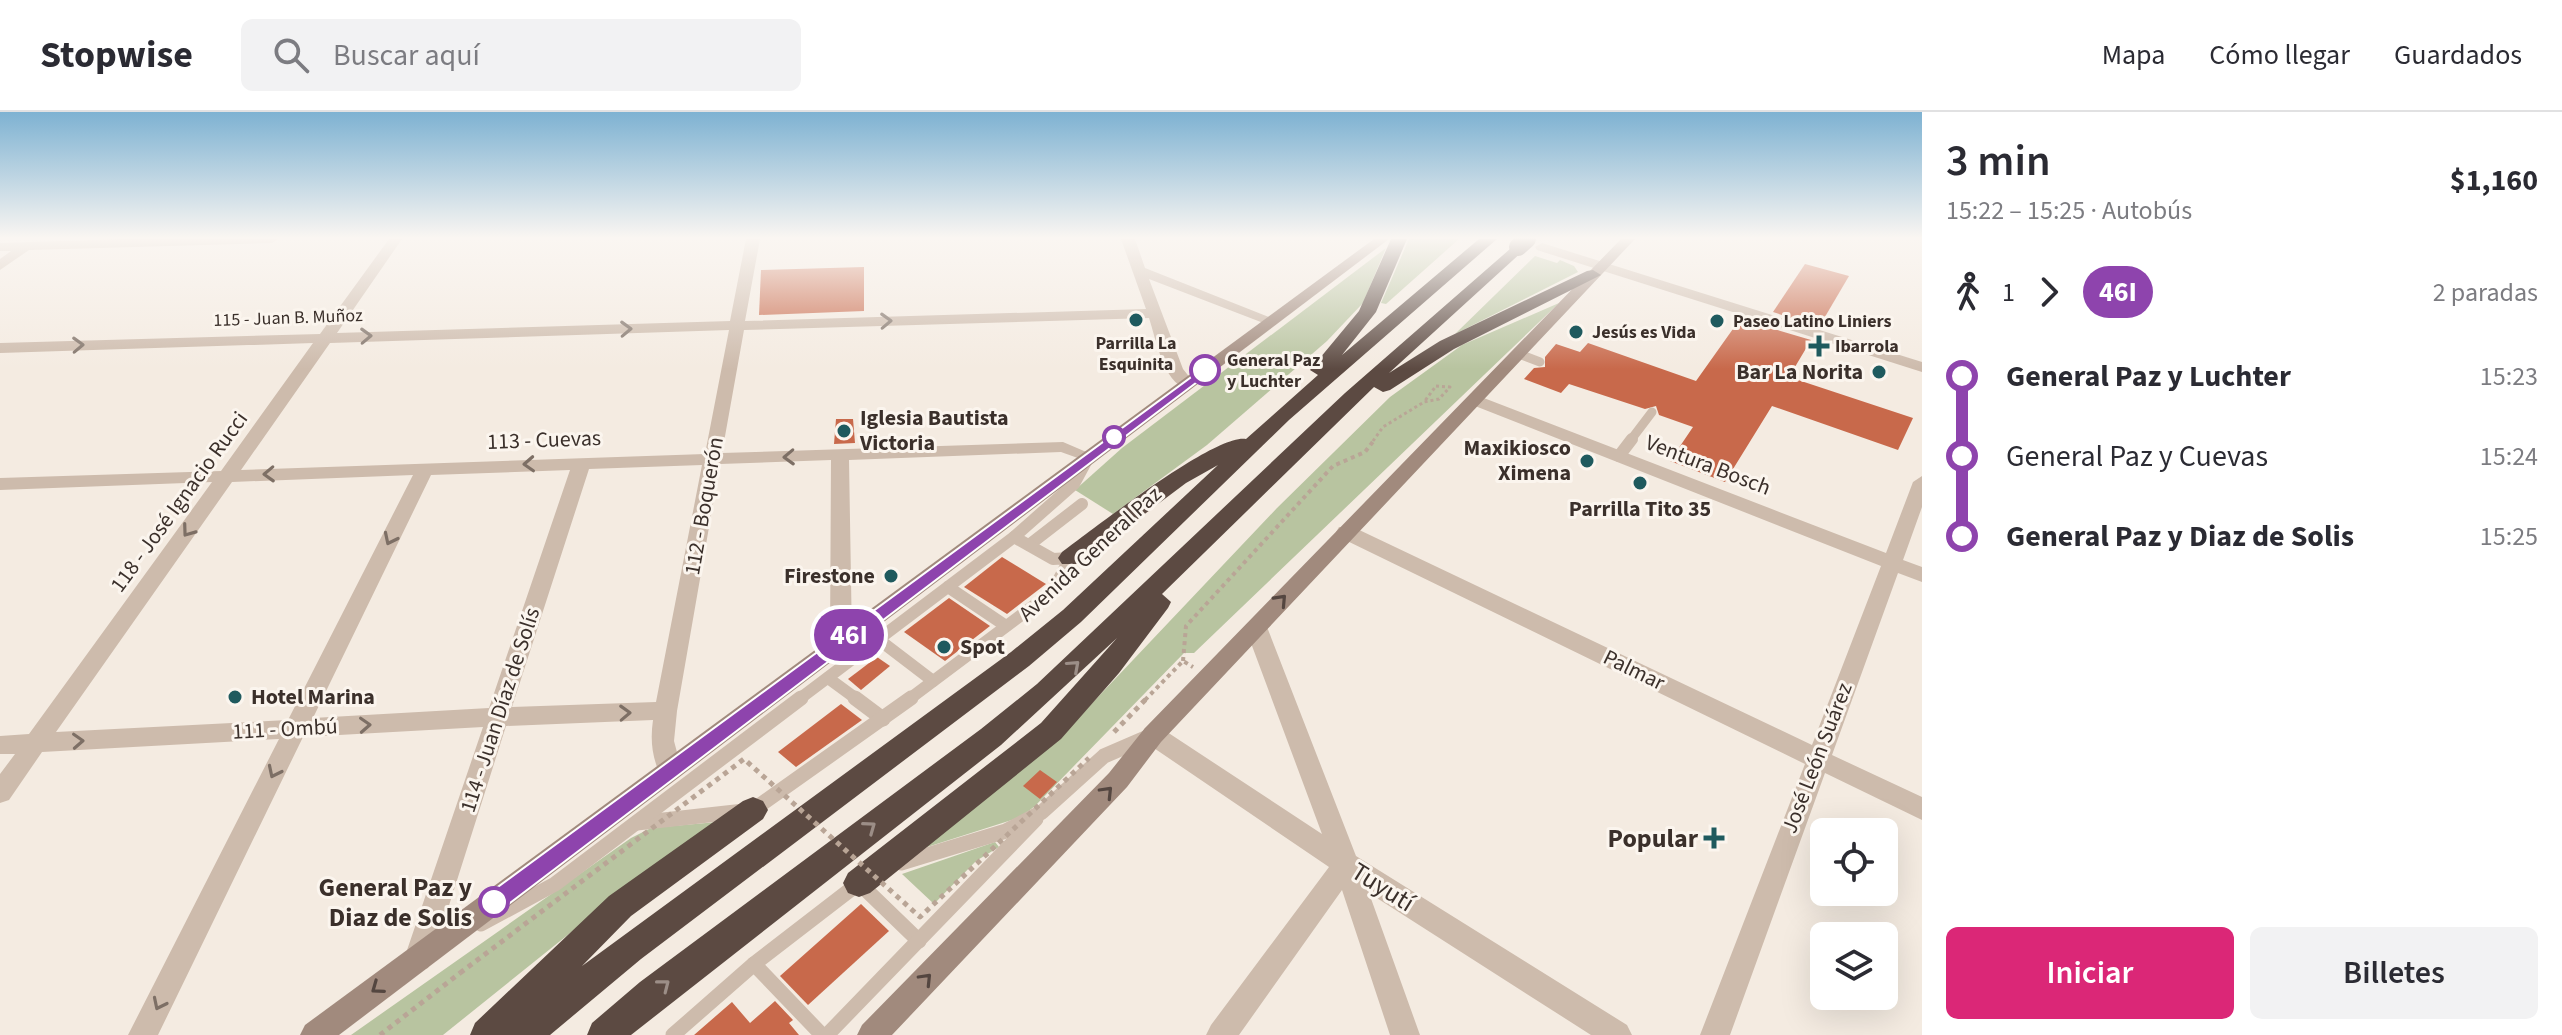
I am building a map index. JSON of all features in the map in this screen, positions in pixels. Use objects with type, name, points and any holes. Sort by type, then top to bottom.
[{"type":"highway","points":[[1070,558],[1201,463],[1275,424],[1367,312],[1380,282]]},
{"type":"highway","name":"Avenida General Paz","points":[[523,1035],[629,948],[960,708],[1020,659],[1275,424],[1439,282]]},
{"type":"highway","points":[[604,1035],[763,908],[991,737],[1089,652],[1303,444],[1487,282]]},
{"type":"highway","points":[[1303,444],[1410,367],[1573,282]]},
{"type":"highway","points":[[859,883],[1051,731],[1110,666],[1211,534]]},
{"type":"highway","points":[[487,1035],[620,906],[753,810]]},
{"type":"street","name":"118 - José Ignacio Rucci","points":[[0,793],[365,282]]},
{"type":"street","name":"112 - Boquerón","points":[[670,771],[662,741],[666,711],[744,282]]},
{"type":"street","points":[[1143,282],[1175,370],[1187,384]]},
{"type":"street","points":[[1170,282],[1271,321]]},
{"type":"street","points":[[315,1035],[1324,282]]},
{"type":"street","points":[[872,1035],[1118,780],[1153,735],[1586,282]]},
{"type":"street","points":[[1637,282],[1922,367]]},
{"type":"street","name":"115 - Juan B. Muñoz","points":[[0,348],[1152,313]]},
{"type":"street","name":"Ventura Bosch","points":[[1476,400],[1922,575]]},
{"type":"street","name":"113 - Cuevas","points":[[0,484],[1063,447],[1089,457]]},
{"type":"street","points":[[840,455],[841,640]]},
{"type":"street","name":"114 - Juan Díaz de Solís","points":[[418,959],[582,462]]},
{"type":"street","points":[[143,1035],[425,469]]},
{"type":"street","name":"José León Suárez","points":[[1715,1035],[1816,758],[1922,482]]},
{"type":"street","name":"Palmar","points":[[1346,532],[1922,809]]},
{"type":"street","points":[[1256,627],[1346,864],[1405,1035]]},
{"type":"street","name":"111 - Ombú","points":[[0,745],[498,717],[666,711]]},
{"type":"street","name":"Tuyutí","points":[[1153,735],[1346,864],[1617,1035]]},
{"type":"street","points":[[1221,1035],[1346,864]]},
{"type":"lane","points":[[1519,354],[1540,362]]},
{"type":"lane","points":[[1619,456],[1652,412]]},
{"type":"lane","points":[[418,959],[555,884],[637,823],[1014,537],[1074,484],[1089,457]]},
{"type":"lane","points":[[1029,545],[1082,504]]},
{"type":"lane","points":[[1014,537],[1053,559],[1070,558]]},
{"type":"lane","points":[[637,823],[753,810],[883,719],[1052,592],[1070,558]]},
{"type":"lane","points":[[948,587],[1006,626]]},
{"type":"lane","points":[[878,639],[933,681]]},
{"type":"lane","points":[[828,678],[883,719]]},
{"type":"lane","points":[[754,964],[824,1035],[1042,812],[1104,756],[1153,735]]},
{"type":"lane","points":[[673,1035],[754,964],[859,883],[908,859],[984,839],[1042,812]]},
{"type":"lane","points":[[859,883],[919,941]]},
{"type":"path","points":[[1110,736],[1183,661],[1186,626],[1333,466],[1365,452],[1378,431],[1424,402],[1436,386],[1450,387],[1439,399],[1424,402]]},
{"type":"path","points":[[1183,661],[1209,676]]},
{"type":"path","points":[[380,1035],[744,759],[920,917],[1099,747]]},
{"type":"green space","points":[[1341,282],[1372,282],[1363,303],[1327,341],[1207,445],[1113,514],[1075,490],[1122,448]]},
{"type":"green space","points":[[1390,282],[1411,282],[1386,304],[1381,303]]},
{"type":"green space","points":[[1508,282],[1558,282],[1455,334]]},
{"type":"green space","points":[[1559,303],[1194,653],[1184,653],[1035,806],[1021,817],[924,848],[1061,736],[1277,508],[1390,397],[1462,345]]},
{"type":"green space","points":[[717,822],[650,869],[443,1035],[351,1035],[631,838],[651,828]]},
{"type":"green space","points":[[995,842],[999,847],[976,861],[934,904],[902,874]]},
{"type":"building","points":[[760,282],[864,282],[864,311],[759,315]]},
{"type":"building","points":[[1793,282],[1845,282],[1819,327],[1773,312]]},
{"type":"building","points":[[1740,319],[1811,340],[1789,377],[1913,418],[1898,450],[1772,406],[1725,482],[1670,461],[1693,427],[1659,415],[1656,406],[1645,409],[1569,384],[1561,393],[1524,379],[1534,368],[1545,367],[1545,357],[1556,344],[1580,352],[1588,343],[1696,381]]},
{"type":"building","name":"Iglesia Bautista Victoria","points":[[836,419],[853,419],[855,443],[834,444]]},
{"type":"building","points":[[1002,557],[1046,584],[1007,614],[964,587]]},
{"type":"building","name":"Spot","points":[[949,598],[990,626],[945,661],[904,632]]},
{"type":"building","points":[[877,657],[890,666],[861,690],[848,679]]},
{"type":"building","points":[[841,704],[862,720],[796,767],[778,752]]},
{"type":"building","points":[[1040,770],[1057,782],[1040,799],[1023,786]]},
{"type":"building","points":[[861,904],[889,931],[808,1005],[780,976]]},
{"type":"building","points":[[775,1001],[793,1020],[789,1023],[799,1035],[694,1035],[732,1002],[750,1023]]},
{"type":"bus line","name":"46I","points":[[494,902],[1205,370]]},
{"type":"place","name":"Parrilla La Esquinita","points":[[1136,320]]},
{"type":"place","name":"Paseo Latino Liniers","points":[[1717,321]]},
{"type":"place","name":"Jesús es Vida","points":[[1576,332]]},
{"type":"place","name":"Ibarrola","points":[[1819,346]]},
{"type":"place","name":"General Paz y Luchter","points":[[1205,370]]},
{"type":"place","name":"Bar La Norita","points":[[1879,372]]},
{"type":"place","name":"Iglesia Bautista Victoria","points":[[844,431]]},
{"type":"place","name":"Maxikiosco Ximena","points":[[1587,461]]},
{"type":"place","name":"Parrilla Tito 35","points":[[1640,483]]},
{"type":"place","name":"Firestone","points":[[891,576]]},
{"type":"place","name":"Spot","points":[[944,647]]},
{"type":"place","name":"Hotel Marina","points":[[235,697]]},
{"type":"place","name":"Popular","points":[[1714,838]]},
{"type":"place","name":"General Paz y Diaz de Solis","points":[[494,902]]}]
